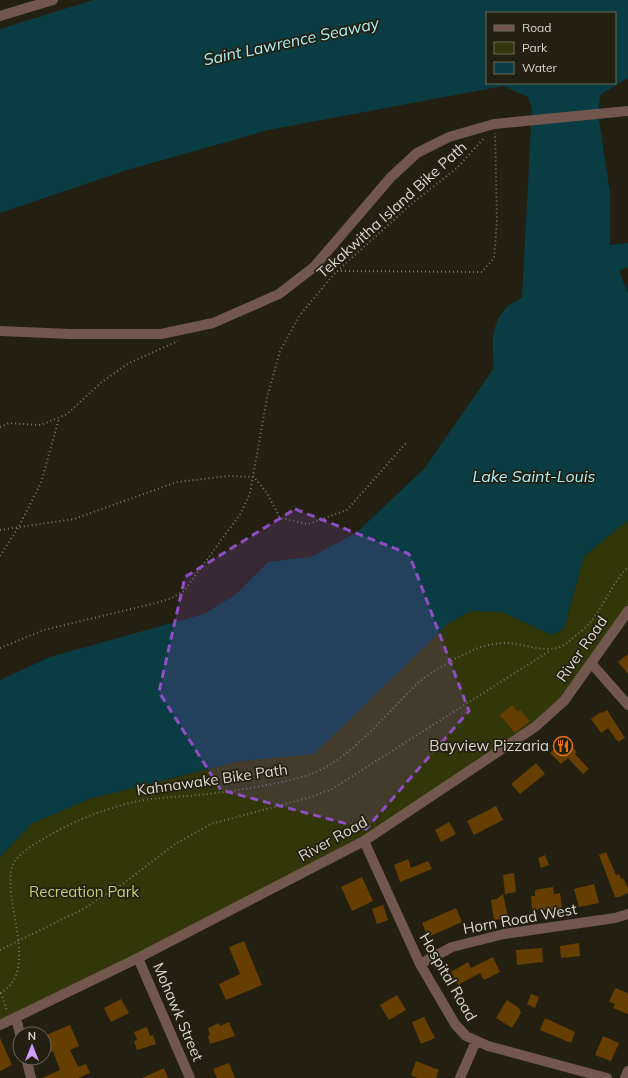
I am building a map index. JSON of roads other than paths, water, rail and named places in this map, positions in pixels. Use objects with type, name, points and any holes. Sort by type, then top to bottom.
[{"type":"street","points":[[0,16],[53,0]]},
{"type":"street","points":[[0,331],[70,334],[161,334],[213,323],[279,294],[314,267],[391,177],[417,153],[449,137],[494,124],[628,111]]},
{"type":"street","name":"River Road","points":[[0,1025],[138,958],[364,841],[534,727],[564,702],[628,611]]},
{"type":"street","points":[[591,663],[628,705]]},
{"type":"street","name":"Hospital Road","points":[[364,841],[420,964],[455,1024],[466,1036],[476,1042],[607,1078]]},
{"type":"street","name":"Horn Road West","points":[[420,964],[452,947],[504,934],[615,918],[628,914]]},
{"type":"street","name":"Mohawk Street","points":[[138,958],[190,1078]]},
{"type":"street","points":[[13,1019],[16,1026]]},
{"type":"street","points":[[460,1078],[476,1042]]},
{"type":"street","points":[[28,1066],[31,1078]]},
{"type":"street","points":[[625,1078],[628,1071]]},
{"type":"water","name":"Lake Saint-Louis","points":[[93,0],[628,0],[628,78],[600,95],[598,113],[610,193],[610,245],[628,243],[628,267],[619,271],[628,293],[628,520],[584,556],[564,628],[552,635],[502,612],[471,611],[450,622],[314,754],[240,761],[89,799],[31,824],[0,857],[0,680],[50,657],[204,614],[235,595],[268,562],[311,557],[356,533],[424,469],[494,368],[493,336],[497,322],[507,307],[522,298],[532,108],[528,97],[503,86],[268,130],[124,171],[0,213],[0,29]]},
{"type":"place","name":"Bayview Pizzaria","points":[[563,746]]},
{"type":"water label","name":"Saint Lawrence Seaway","points":[[291,41]]},
{"type":"park label","name":"Recreation Park","points":[[84,892]]}]
